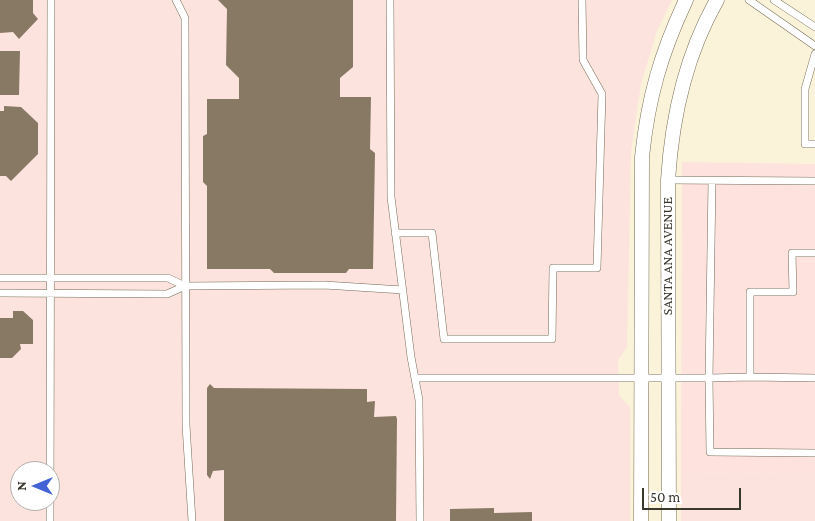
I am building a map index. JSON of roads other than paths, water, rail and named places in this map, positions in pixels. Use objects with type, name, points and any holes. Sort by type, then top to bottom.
[{"type":"street","name":"SANTA ANA AVENUE","points":[[641,521],[642,157],[645,127],[656,74],[665,46],[686,0]]},
{"type":"street","name":"SANTA ANA AVENUE","points":[[669,521],[668,180],[676,108],[697,40],[717,0]]},
{"type":"lane","points":[[50,521],[51,0]]},
{"type":"lane","points":[[176,0],[185,18],[186,425],[192,521]]},
{"type":"lane","points":[[390,0],[391,197],[411,357],[417,378],[419,400],[420,521]]},
{"type":"lane","points":[[395,233],[432,233],[444,339],[552,339],[553,268],[597,268],[602,94],[583,60],[582,0]]},
{"type":"lane","points":[[749,0],[815,46]]},
{"type":"lane","points":[[774,0],[815,27]]},
{"type":"lane","points":[[815,54],[805,89],[805,144],[815,144]]},
{"type":"lane","points":[[668,180],[712,182],[815,181]]},
{"type":"lane","points":[[712,182],[709,378],[710,452],[815,453]]},
{"type":"lane","points":[[750,377],[750,292],[793,292],[792,253],[815,253]]},
{"type":"lane","points":[[0,278],[168,278],[185,286]]},
{"type":"lane","points":[[0,293],[167,294],[185,286],[324,285],[403,290]]},
{"type":"lane","points":[[417,378],[815,378]]}]
